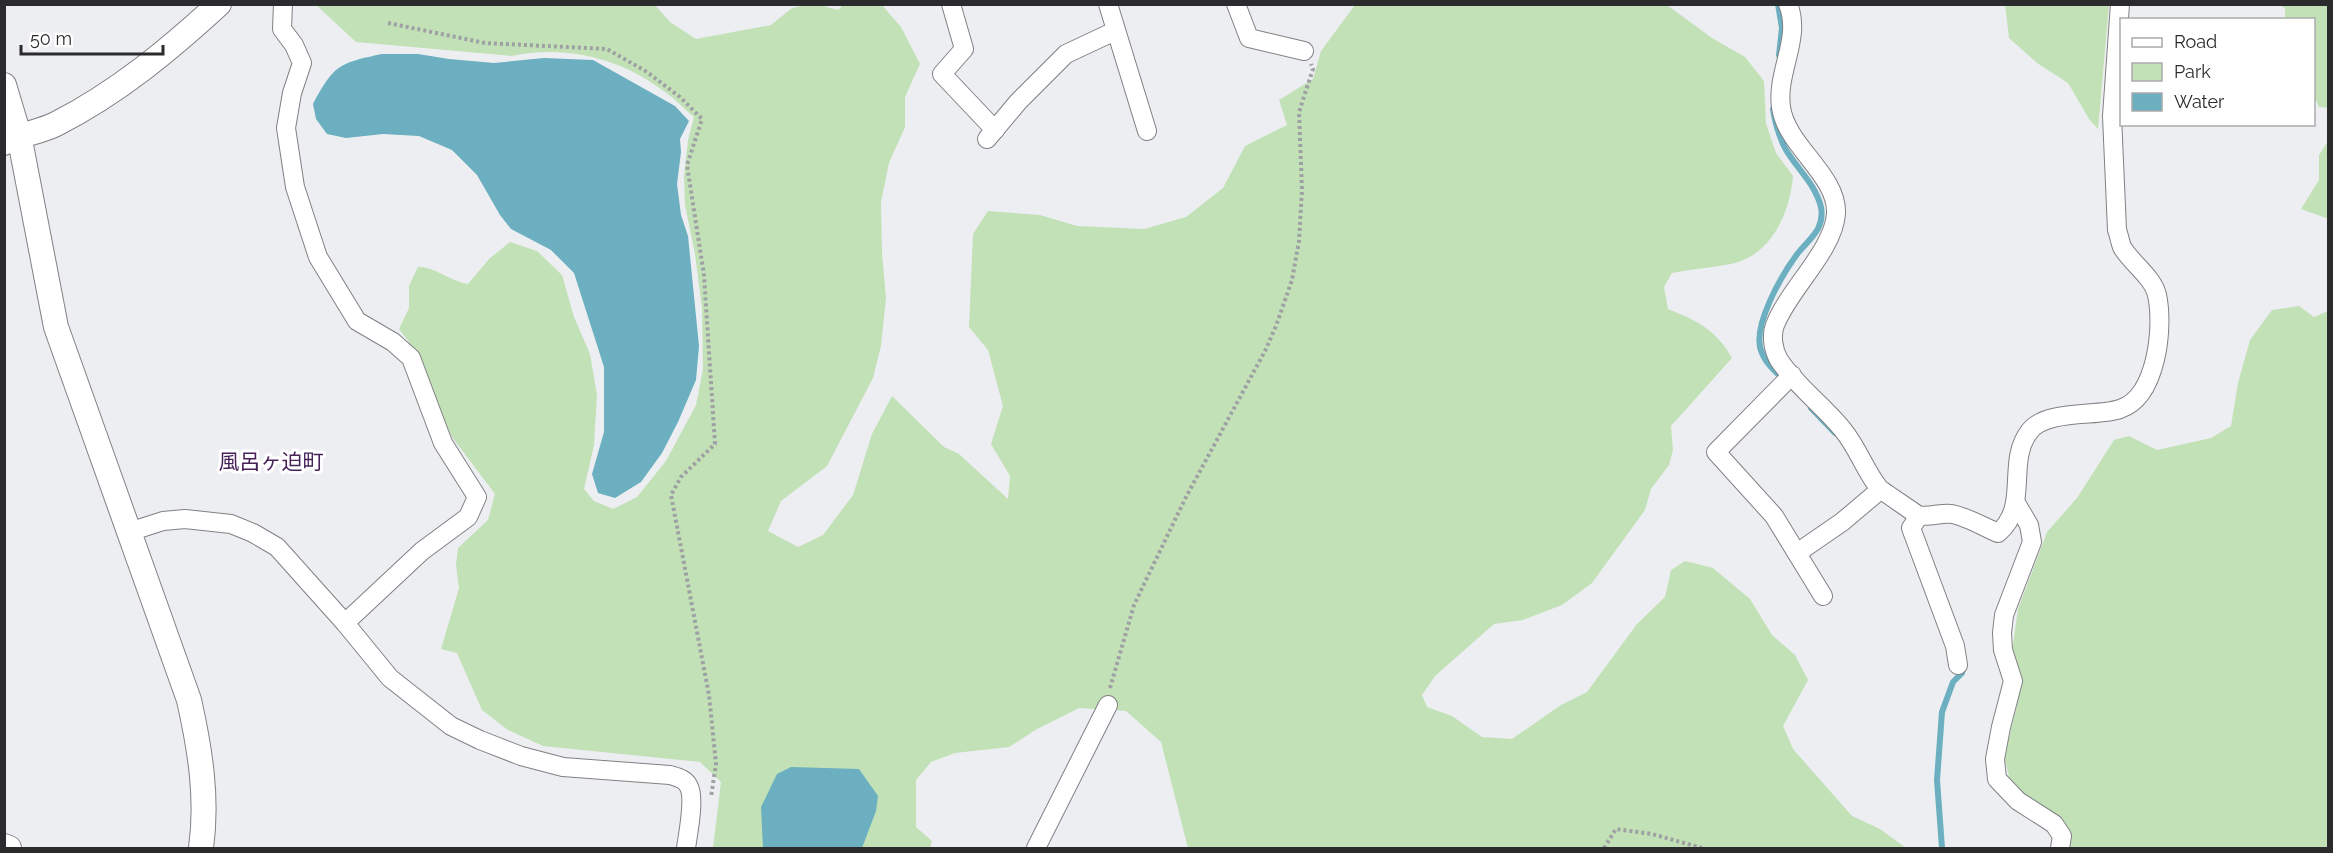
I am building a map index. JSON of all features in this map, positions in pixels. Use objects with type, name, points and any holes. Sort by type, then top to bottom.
[{"type":"street","points":[[12,139],[54,125],[112,92],[168,50],[219,4]]},
{"type":"street","points":[[283,4],[282,28],[294,45],[302,63],[292,93],[286,128],[295,187],[318,257],[357,321],[393,342],[411,358],[443,443],[477,497],[468,517],[422,551],[345,623]]},
{"type":"street","points":[[951,4],[964,49],[942,74],[991,135],[1018,102],[1066,54],[1115,31]]},
{"type":"street","points":[[1108,4],[1147,131]]},
{"type":"street","points":[[1236,4],[1249,38],[1304,51]]},
{"type":"street","points":[[1788,4],[1792,13],[1793,32],[1780,94],[1781,110],[1793,136],[1830,190],[1836,214],[1832,234],[1774,326],[1773,342],[1778,358],[1843,430],[1880,490],[1919,516],[1953,514],[1998,533],[2007,526],[2016,503],[2019,456],[2030,429],[2038,423],[2078,413],[2121,409],[2139,396],[2155,366],[2159,318],[2157,293],[2122,248],[2117,230],[2112,116],[2120,4]]},
{"type":"street","points":[[4,85],[12,139],[56,327],[192,711],[201,752],[204,789],[201,849]]},
{"type":"street","points":[[1792,375],[1716,452],[1774,516],[1823,596]]},
{"type":"street","points":[[1797,553],[1842,522],[1880,490]]},
{"type":"street","points":[[2016,503],[2029,525],[2032,542],[2004,615],[2003,650],[2013,681],[1995,759],[1997,779],[2018,801],[2055,824],[2062,836],[2060,849]]},
{"type":"street","points":[[1919,516],[1911,528],[1955,646],[1958,665]]},
{"type":"street","points":[[129,532],[163,520],[185,519],[231,524],[253,533],[277,547],[345,623],[390,678],[451,726],[480,741],[521,756],[563,767],[670,775],[681,778],[689,786],[691,798],[686,849]]},
{"type":"street","points":[[1036,849],[1108,705]]},
{"type":"street","points":[[4,846],[9,849]]},
{"type":"path","points":[[388,23],[485,43],[607,49],[647,72],[680,96],[702,118],[698,137],[687,165],[704,275],[715,444],[681,477],[671,495],[709,695],[716,764],[709,807]]},
{"type":"path","points":[[1108,705],[1110,686],[1134,605],[1186,497],[1265,351],[1292,280],[1299,242],[1302,190],[1299,112],[1313,69],[1304,51]]},
{"type":"path","points":[[1604,849],[1616,829],[1652,834],[1702,849]]},
{"type":"green space","points":[[881,4],[901,27],[920,64],[905,97],[905,127],[889,163],[881,202],[886,298],[881,346],[873,378],[827,466],[781,501],[768,531],[798,547],[823,535],[853,495],[872,434],[892,396],[944,447],[959,454],[1008,499],[1010,476],[991,444],[1003,406],[988,350],[969,327],[973,234],[988,211],[1040,215],[1077,226],[1144,229],[1186,217],[1223,188],[1245,146],[1287,125],[1279,100],[1313,79],[1321,51],[1355,5],[1667,5],[1712,38],[1745,57],[1764,81],[1766,124],[1776,153],[1793,176],[1788,204],[1776,231],[1757,252],[1731,264],[1672,273],[1664,287],[1668,309],[1713,333],[1732,358],[1671,426],[1673,450],[1669,465],[1651,489],[1645,510],[1592,583],[1562,605],[1523,620],[1494,624],[1435,676],[1422,695],[1427,707],[1452,716],[1482,737],[1512,739],[1561,705],[1587,692],[1637,624],[1665,597],[1671,570],[1685,561],[1713,568],[1750,599],[1772,635],[1795,655],[1808,680],[1783,726],[1793,749],[1852,816],[1880,829],[1906,848],[1188,848],[1161,742],[1126,711],[1079,708],[1037,729],[1009,747],[955,753],[931,762],[916,780],[916,827],[932,841],[930,848],[713,848],[721,782],[700,762],[543,746],[508,730],[482,710],[457,653],[441,649],[459,588],[456,565],[458,548],[488,520],[495,494],[452,437],[428,388],[415,350],[399,329],[409,308],[409,286],[418,267],[431,269],[468,284],[489,259],[510,242],[537,251],[562,275],[574,317],[590,354],[597,395],[594,445],[584,489],[594,501],[613,509],[637,497],[666,461],[696,405],[703,369],[702,309],[695,254],[685,205],[684,176],[688,140],[694,117],[642,77],[607,61],[569,53],[531,53],[512,56],[356,42],[316,5],[655,5],[670,22],[696,39],[771,25],[792,8],[806,5],[820,5],[838,10],[843,5]]},
{"type":"green space","points":[[2005,5],[2109,5],[2098,129],[2089,119],[2068,83],[2037,63],[2009,38]]},
{"type":"green space","points":[[2279,5],[2328,5],[2328,108],[2319,107],[2315,98],[2315,18],[2285,18],[2285,8]]},
{"type":"green space","points":[[2328,141],[2328,218],[2326,218],[2301,209],[2319,180],[2319,155]]},
{"type":"green space","points":[[2299,306],[2314,317],[2328,311],[2328,848],[2066,848],[2011,785],[2004,756],[2017,706],[2020,677],[2012,652],[2018,609],[2047,532],[2077,498],[2114,440],[2129,436],[2157,450],[2211,438],[2231,426],[2238,383],[2250,340],[2272,310]]},
{"type":"water","points":[[382,54],[418,54],[494,63],[544,58],[593,60],[675,106],[689,121],[680,139],[681,152],[677,184],[681,215],[688,236],[699,346],[696,380],[662,453],[641,482],[615,498],[598,493],[592,474],[604,432],[604,367],[574,273],[551,250],[511,229],[500,215],[477,175],[452,150],[419,136],[383,134],[346,138],[327,134],[316,119],[313,104],[333,73],[347,63]]},
{"type":"water","points":[[791,767],[859,769],[878,796],[876,811],[862,848],[763,848],[761,807],[777,774]]},
{"type":"waterway","points":[[1778,4],[1782,28],[1779,55]]},
{"type":"waterway","points":[[1773,109],[1783,143],[1814,190],[1822,215],[1816,233],[1798,253],[1784,274],[1770,301],[1760,330],[1759,342],[1762,353],[1785,381]]},
{"type":"waterway","points":[[1811,408],[1835,433]]},
{"type":"waterway","points":[[1942,848],[1937,780],[1942,712],[1953,682],[1962,673],[1963,666]]},
{"type":"district","name":"風呂ヶ迫町","points":[[271,462]]}]
